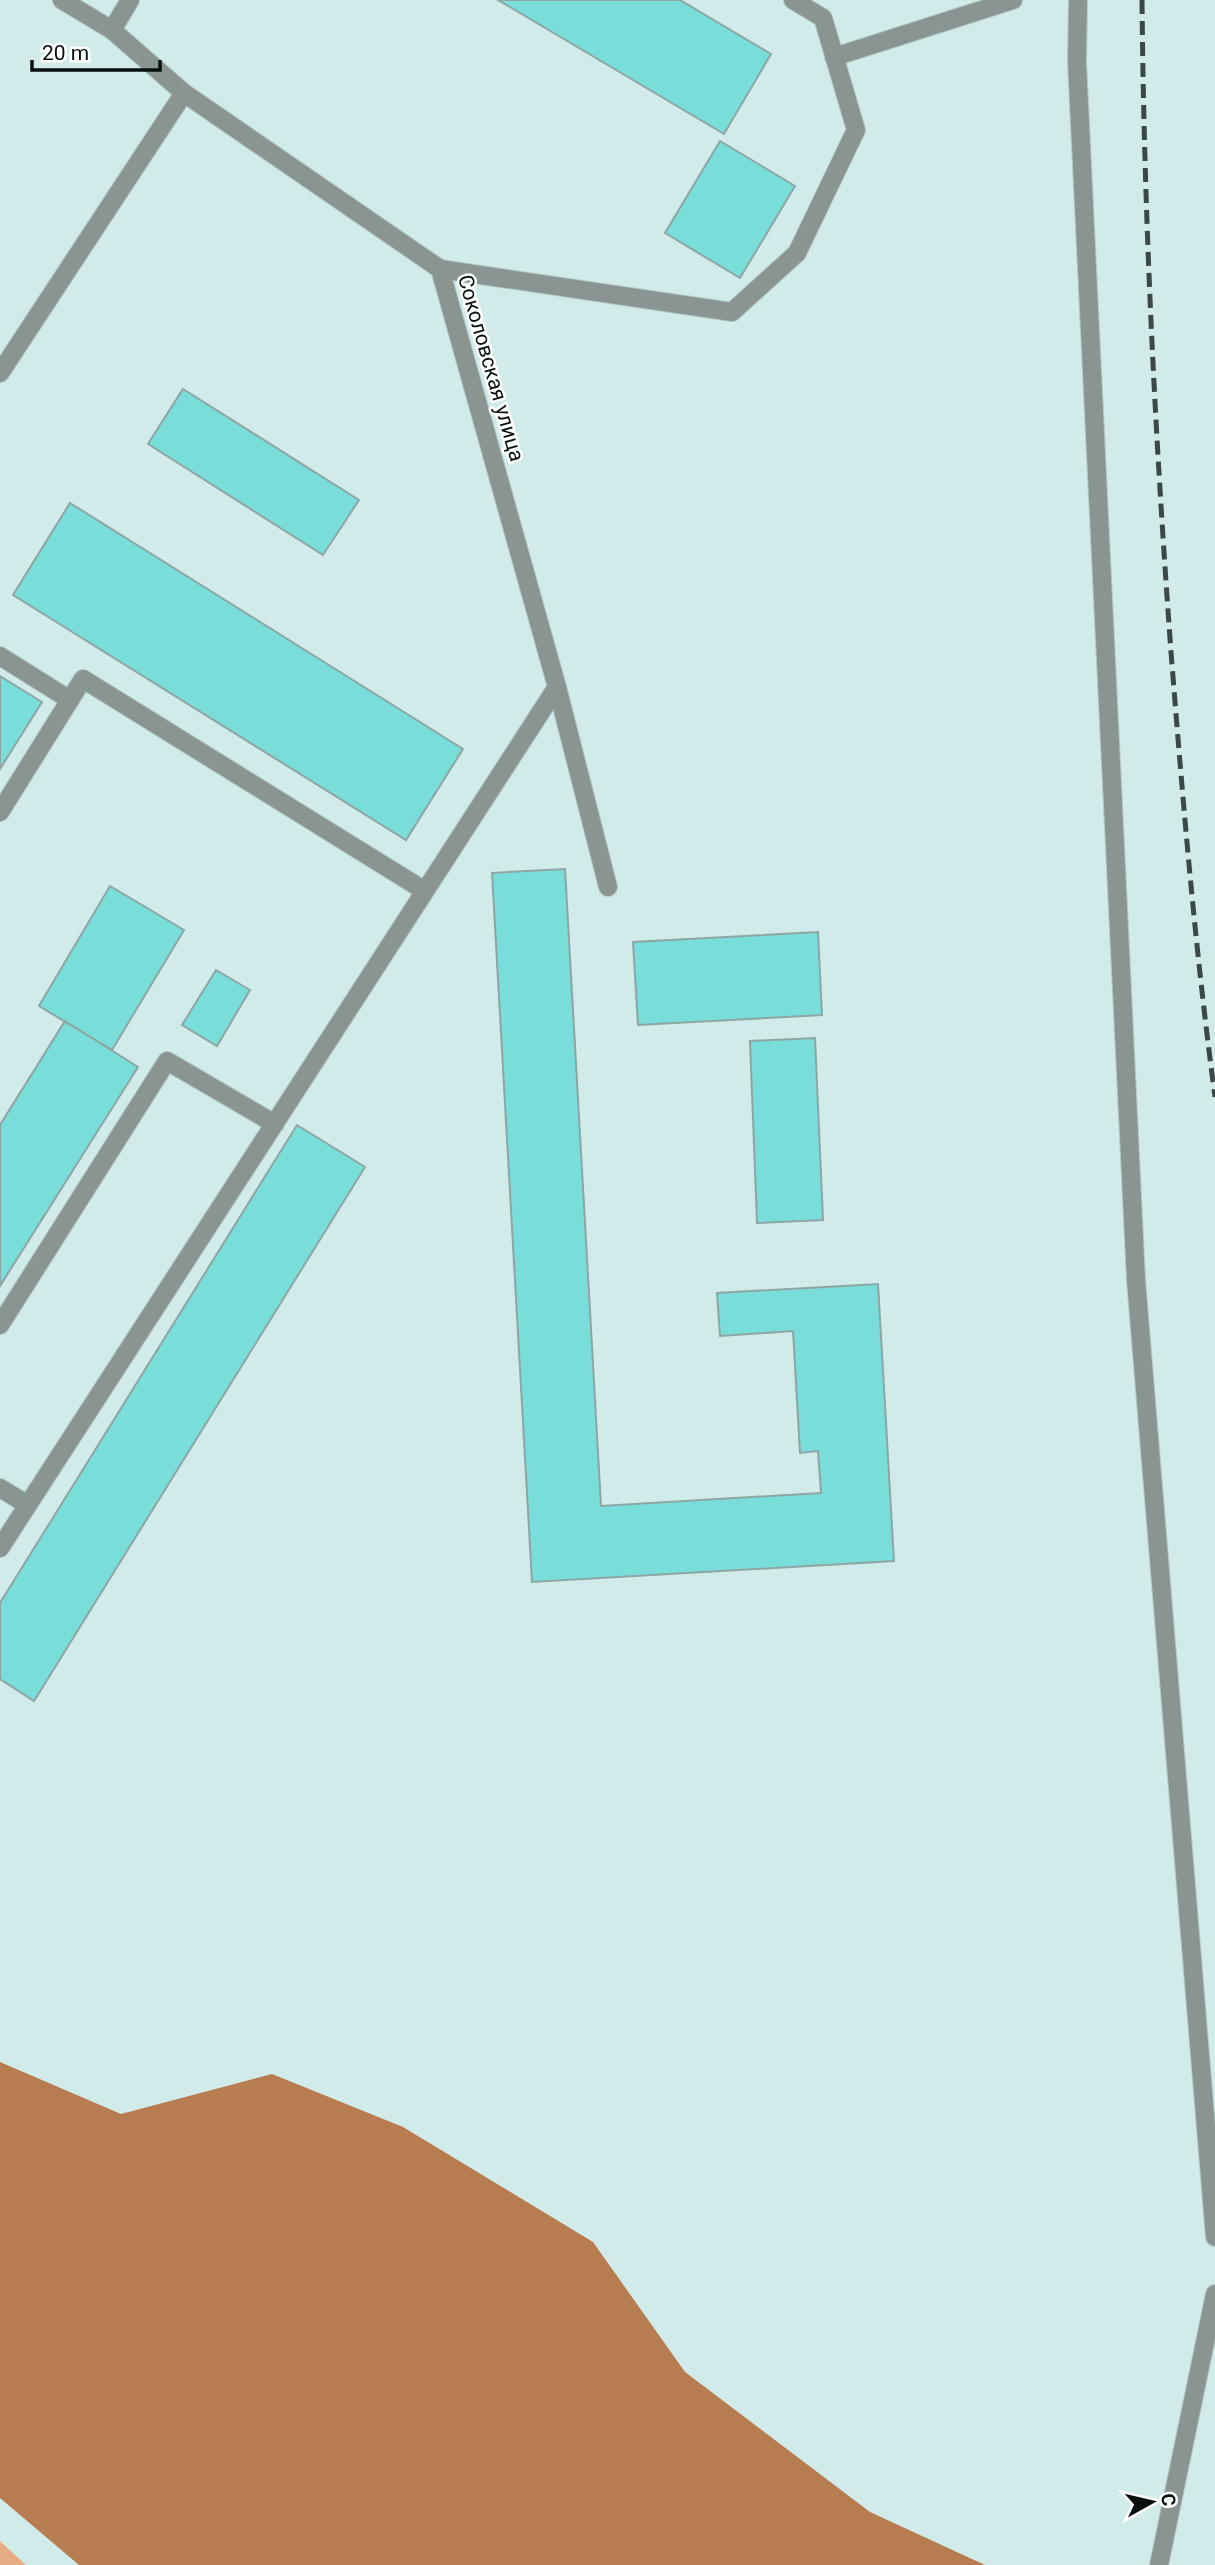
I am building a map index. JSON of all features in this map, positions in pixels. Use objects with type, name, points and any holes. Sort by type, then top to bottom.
[{"type":"street","name":"Соколовская улица","points":[[62,0],[111,30],[184,93],[440,269],[557,687],[608,887]]},
{"type":"street","points":[[111,30],[130,0]]},
{"type":"street","points":[[440,269],[732,312],[797,253],[856,130],[823,18],[793,0]]},
{"type":"street","points":[[834,57],[1013,0]]},
{"type":"street","points":[[1078,0],[1077,76],[1136,1280],[1215,2237]]},
{"type":"street","points":[[0,373],[184,93]]},
{"type":"street","points":[[0,656],[70,699]]},
{"type":"street","points":[[0,812],[83,679],[425,891]]},
{"type":"street","points":[[0,1548],[557,687]]},
{"type":"street","points":[[0,1325],[167,1061],[275,1124]]},
{"type":"street","points":[[0,1488],[28,1505]]},
{"type":"street","points":[[1159,2565],[1215,2294]]},
{"type":"shaded area","points":[[0,2062],[121,2114],[272,2074],[403,2127],[593,2242],[685,2372],[870,2512],[985,2565],[79,2565],[0,2498]]},
{"type":"shaded area","points":[[0,2541],[2,2543],[26,2565],[0,2565]]},
{"type":"building","points":[[498,0],[680,0],[771,54],[724,134]]},
{"type":"building","points":[[720,141],[795,186],[740,278],[665,233]]},
{"type":"building","points":[[183,389],[359,500],[323,555],[148,444]]},
{"type":"building","points":[[70,503],[463,749],[406,840],[13,595]]},
{"type":"building","points":[[0,676],[42,702],[0,769]]},
{"type":"building","points":[[565,869],[601,1506],[821,1493],[818,1451],[800,1453],[793,1331],[720,1336],[717,1293],[878,1284],[894,1561],[532,1582],[492,873]]},
{"type":"building","points":[[110,886],[184,930],[112,1050],[39,1006]]},
{"type":"building","points":[[818,932],[822,1015],[638,1025],[633,942]]},
{"type":"building","points":[[216,970],[250,990],[217,1046],[182,1025]]},
{"type":"building","points":[[65,1021],[138,1067],[0,1286],[0,1125]]},
{"type":"building","points":[[815,1038],[823,1220],[757,1223],[750,1041]]},
{"type":"building","points":[[297,1125],[365,1167],[34,1701],[0,1679],[0,1603]]},
{"type":"railway","points":[[1142,0],[1148,245],[1165,571],[1190,875],[1215,1097]]}]
